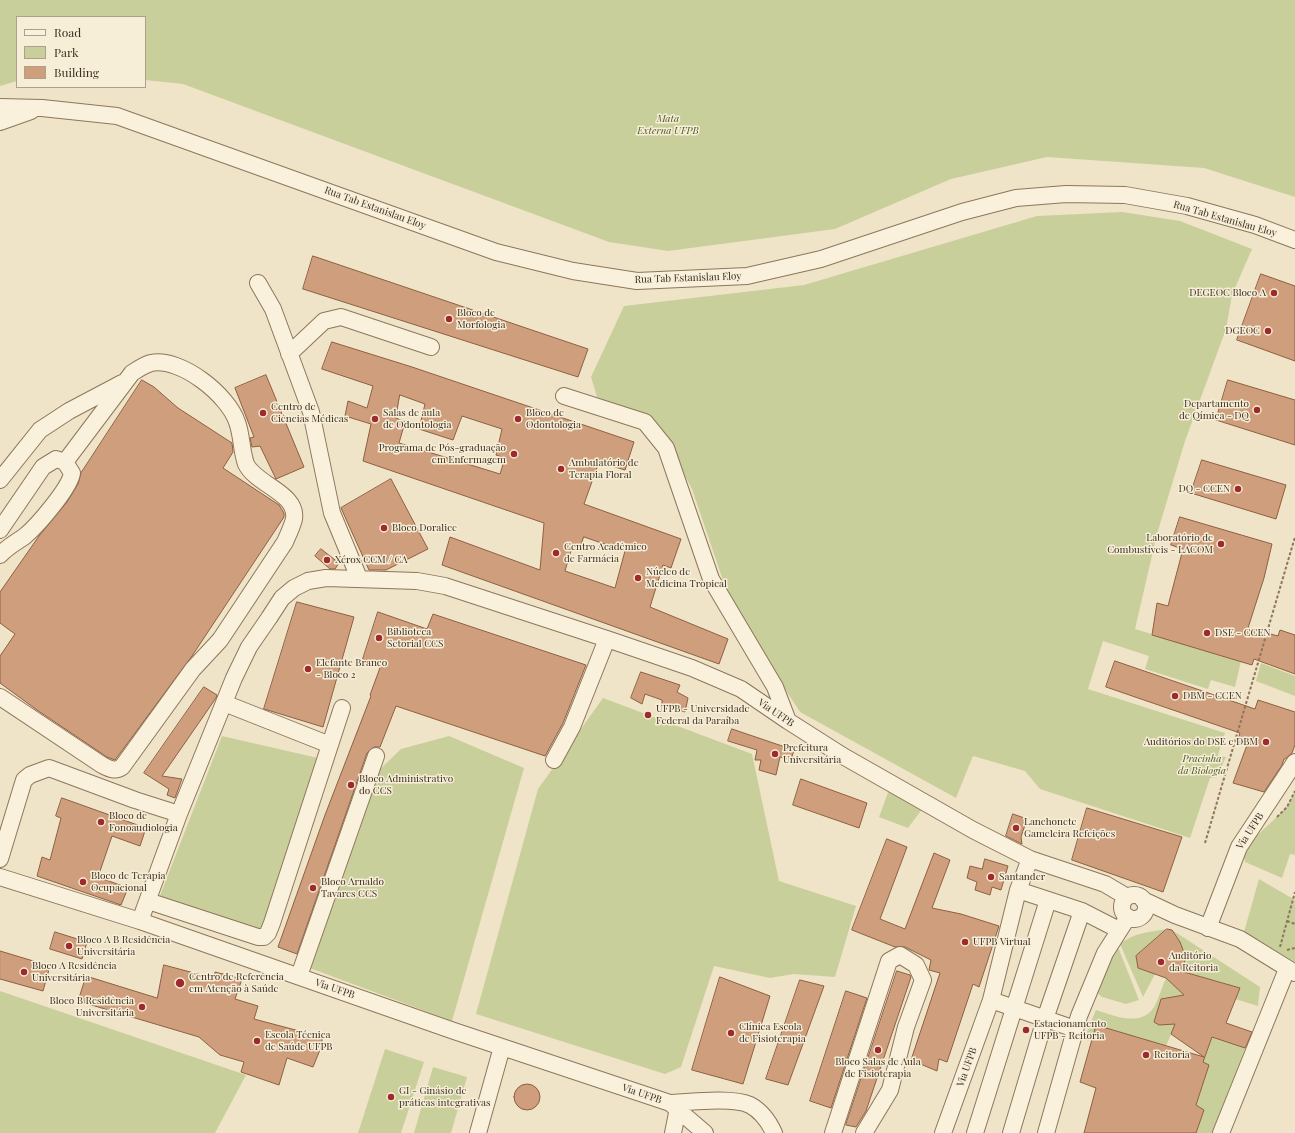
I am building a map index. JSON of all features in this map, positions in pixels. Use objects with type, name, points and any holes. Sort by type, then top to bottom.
[{"type":"street","name":"Rua Tab Estanislau Eloy","points":[[0,107],[42,108],[118,116],[496,252],[573,271],[637,281],[747,276],[821,259],[962,212],[1016,198],[1066,194],[1125,195],[1187,206],[1255,225],[1295,240]]},
{"type":"street","name":"Rua Tab Estanislau Eloy","points":[[0,122],[42,108]]},
{"type":"street","points":[[258,283],[273,310],[310,412],[332,512],[359,578]]},
{"type":"street","points":[[289,354],[324,321],[341,317],[432,347]]},
{"type":"street","points":[[0,697],[102,765],[112,770],[118,770],[122,767],[193,668],[220,640],[285,542],[294,518],[291,505],[276,489],[257,478],[247,465],[242,452],[237,421],[226,404],[213,389],[182,368],[165,363],[152,363],[142,366],[132,372],[65,462]]},
{"type":"street","points":[[0,480],[40,430],[69,411],[127,380]]},
{"type":"street","points":[[564,396],[645,422],[666,448],[711,579],[776,687],[788,722]]},
{"type":"street","points":[[0,530],[42,467],[56,459],[65,462],[72,473],[69,482],[42,519],[26,535],[0,555]]},
{"type":"street","name":"Via UFPB","points":[[140,921],[179,814],[224,703],[250,647],[282,598],[294,588],[308,581],[326,578],[417,581],[446,586],[692,668],[741,689],[788,722],[843,756],[966,826],[1030,859],[1105,884],[1127,897],[1134,895],[1134,915]]},
{"type":"street","points":[[554,760],[574,720],[607,639]]},
{"type":"street","points":[[224,703],[330,745]]},
{"type":"street","points":[[148,901],[258,937],[264,937],[268,933],[272,923],[342,708]]},
{"type":"street","points":[[299,976],[376,756]]},
{"type":"street","name":"Via UFPB","points":[[1208,928],[1239,847],[1295,762]]},
{"type":"street","points":[[0,857],[24,780],[30,775],[49,768],[135,800],[179,814]]},
{"type":"street","name":"Via UFPB","points":[[943,1133],[991,1000],[1018,890],[1030,859]]},
{"type":"street","name":"Via UFPB","points":[[0,877],[140,921],[502,1047],[676,1105],[737,1102],[750,1105],[766,1119],[774,1133]]},
{"type":"street","points":[[1018,890],[1082,911],[1134,915],[1175,915],[1240,940],[1291,971],[1221,1133]]},
{"type":"street","points":[[974,1133],[1048,900]]},
{"type":"street","points":[[1011,1133],[1045,1019],[1082,911]]},
{"type":"street","points":[[1046,1133],[1075,1029],[1099,967],[1134,915]]},
{"type":"street","points":[[833,1133],[889,961],[900,955],[916,966],[923,980],[906,1027],[890,1090],[864,1133]]},
{"type":"street","points":[[991,1000],[1075,1029]]},
{"type":"street","points":[[478,1133],[502,1047]]},
{"type":"street","points":[[673,1133],[676,1105]]},
{"type":"street","name":"Via UFPB","points":[[676,1105],[705,1133]]},
{"type":"path","points":[[1205,843],[1295,537]]},
{"type":"path","points":[[1276,818],[1287,807],[1295,791]]},
{"type":"path","points":[[1279,952],[1295,892]]},
{"type":"path","points":[[1287,921],[1295,924]]},
{"type":"green space","name":"Mata Externa UFPB","points":[[0,0],[1295,0],[1295,197],[1204,168],[1047,157],[951,179],[835,229],[668,251],[609,242],[183,84],[146,80],[146,16],[16,16],[16,81],[0,86]]},
{"type":"green space","name":"Pracinha da Biologia","points":[[1122,212],[1180,221],[1252,249],[1232,295],[1226,329],[1185,441],[1157,534],[1135,629],[1241,661],[1235,687],[1211,680],[1208,689],[1145,669],[1149,656],[1103,641],[1088,689],[1225,733],[1218,755],[1226,757],[1216,778],[1210,778],[1190,838],[1040,789],[1025,771],[973,756],[956,798],[800,712],[732,607],[692,489],[659,427],[597,397],[591,377],[624,306],[804,285],[1037,216]]},
{"type":"green space","points":[[1261,663],[1295,676],[1295,696],[1256,681]]},
{"type":"green space","points":[[603,698],[752,754],[779,881],[856,906],[835,977],[794,974],[770,978],[714,966],[681,1067],[665,1074],[476,1014],[538,789]]},
{"type":"green space","points":[[222,736],[318,758],[265,935],[159,898]]},
{"type":"green space","points":[[449,736],[524,768],[452,1021],[307,967],[372,777],[401,749]]},
{"type":"green space","points":[[890,787],[923,808],[908,828],[879,817]]},
{"type":"green space","points":[[1295,791],[1295,855],[1290,854],[1282,878],[1245,862],[1243,849],[1287,807]]},
{"type":"green space","points":[[1259,879],[1295,900],[1295,964],[1244,932]]},
{"type":"green space","points":[[1167,929],[1136,956],[1138,968],[1155,974],[1143,997],[1120,944],[1137,935]]},
{"type":"green space","points":[[1172,930],[1260,987],[1258,1006],[1235,999],[1239,988],[1184,972],[1182,950],[1179,941]]},
{"type":"green space","points":[[1118,947],[1139,1000],[1126,1004],[1102,997],[1096,992],[1110,957]]},
{"type":"green space","points":[[1166,978],[1187,993],[1180,1015],[1168,998],[1161,1000],[1154,1022],[1159,1025],[1165,1025],[1170,1019],[1176,1022],[1166,1046],[1096,1026],[1089,1041],[1084,1039],[1096,1010],[1126,1018],[1142,1017],[1148,1013],[1156,1004]]},
{"type":"green space","points":[[0,991],[246,1075],[215,1133],[0,1133]]},
{"type":"green space","points":[[1212,1037],[1245,1048],[1217,1133],[1196,1133],[1204,1110],[1196,1105],[1208,1065],[1203,1062]]},
{"type":"green space","name":"GI - Ginásio de práticas integrativas","points":[[385,1049],[424,1062],[401,1133],[358,1133]]},
{"type":"green space","points":[[433,1067],[467,1077],[451,1133],[414,1133]]},
{"type":"building","name":"Bloco de Morfologia","points":[[313,256],[588,349],[578,377],[303,289]]},
{"type":"building","name":"DGEOC","points":[[1261,274],[1295,286],[1295,361],[1237,340]]},
{"type":"building","points":[[332,342],[412,367],[634,442],[625,470],[599,462],[584,504],[681,539],[671,568],[663,565],[650,607],[728,639],[719,664],[442,565],[450,537],[540,570],[544,523],[363,461],[371,424],[345,416],[348,401],[367,408],[373,386],[322,369]],"holes":[[[400,395],[425,404],[419,429],[453,440],[462,416],[502,429],[496,455],[505,458],[500,474],[399,443],[405,422],[396,418]],[[584,537],[625,551],[615,588],[565,571],[572,547],[579,549]]]},
{"type":"building","name":"Centro de Ciências Médicas","points":[[266,375],[304,467],[276,479],[260,446],[252,447],[250,438],[254,437],[235,388]]},
{"type":"building","points":[[142,380],[154,387],[178,408],[232,443],[233,452],[223,468],[279,505],[284,513],[284,517],[192,656],[115,760],[107,757],[0,683],[0,656],[15,634],[0,623],[0,592],[39,536],[67,502],[78,484],[81,473]]},
{"type":"building","name":"Departamento de Qímica - DQ","points":[[1228,380],[1295,400],[1295,445],[1216,420]]},
{"type":"building","name":"DQ - CCEN","points":[[1202,460],[1286,485],[1276,519],[1191,493]]},
{"type":"building","name":"Bloco Doralice","points":[[391,479],[428,549],[386,570],[369,570],[341,508]]},
{"type":"building","points":[[1180,517],[1272,544],[1264,578],[1248,628],[1278,636],[1280,630],[1295,635],[1295,674],[1254,659],[1252,665],[1152,635],[1157,603],[1168,606],[1183,549],[1171,545]]},
{"type":"building","name":"Xérox CCM / CA","points":[[321,549],[339,563],[335,569],[330,569],[315,556]]},
{"type":"building","name":"Elefante Branco - Bloco 2","points":[[297,602],[354,617],[323,727],[264,709]]},
{"type":"building","points":[[378,612],[427,629],[433,614],[586,665],[563,723],[545,756],[396,706],[380,747],[374,747],[367,753],[297,954],[278,947],[325,815],[371,696],[370,695],[381,665],[363,659]]},
{"type":"building","points":[[1115,661],[1255,709],[1258,700],[1295,712],[1295,745],[1292,753],[1284,759],[1282,765],[1264,792],[1233,783],[1247,745],[1237,742],[1240,733],[1106,687]]},
{"type":"building","points":[[641,672],[680,685],[677,692],[688,698],[685,712],[662,704],[662,700],[645,694],[642,704],[631,698]]},
{"type":"building","points":[[204,687],[217,695],[216,698],[162,776],[182,779],[175,798],[167,795],[169,789],[144,773]]},
{"type":"building","name":"Prefeitura Universitária","points":[[732,729],[794,750],[791,760],[780,757],[776,775],[759,770],[761,760],[755,760],[757,750],[728,741]]},
{"type":"building","points":[[801,779],[867,803],[859,828],[793,805]]},
{"type":"building","points":[[62,798],[146,828],[140,846],[112,836],[98,877],[128,888],[121,905],[37,876],[42,857],[50,860],[61,818],[56,816]]},
{"type":"building","points":[[1087,808],[1182,837],[1163,892],[1072,860]]},
{"type":"building","name":"Lanchonete Gameleira Refeições","points":[[1013,814],[1027,819],[1021,837],[1022,844],[1006,836]]},
{"type":"building","points":[[887,839],[907,847],[880,919],[905,929],[934,853],[950,860],[932,908],[961,914],[999,926],[979,987],[973,984],[947,1062],[939,1059],[937,1071],[911,1060],[940,973],[929,970],[931,960],[905,947],[895,947],[852,930]]},
{"type":"building","points":[[985,859],[1008,866],[1001,890],[992,887],[990,895],[975,890],[977,882],[967,878],[970,866],[982,869]]},
{"type":"building","name":"Reitoria","points":[[1167,929],[1172,930],[1180,942],[1185,955],[1184,972],[1240,988],[1226,1023],[1252,1032],[1245,1048],[1212,1037],[1203,1062],[1209,1065],[1196,1105],[1204,1110],[1196,1133],[1084,1133],[1096,1088],[1080,1082],[1096,1025],[1204,1057],[1171,1034],[1175,1024],[1159,1025],[1154,1022],[1161,999],[1184,995],[1166,978],[1138,968],[1136,956]]},
{"type":"building","name":"Bloco A B Residência Universitária","points":[[55,932],[87,942],[82,959],[50,949]]},
{"type":"building","name":"Bloco A Residência Universitária","points":[[0,951],[50,966],[43,991],[0,979]]},
{"type":"building","points":[[164,965],[213,978],[215,972],[242,979],[235,999],[258,1006],[254,1019],[322,1037],[322,1045],[313,1067],[287,1058],[279,1085],[241,1072],[244,1062],[220,1055],[199,1037],[78,1001],[86,976],[157,998]]},
{"type":"building","name":"Bloco Salas de Aula de Fisioterapia","points":[[897,971],[910,975],[911,977],[866,1111],[856,1127],[846,1125]]},
{"type":"building","name":"Clínica Escola de Fisioterapia","points":[[720,977],[770,996],[743,1084],[692,1070]]},
{"type":"building","points":[[800,980],[824,986],[788,1085],[766,1079]]},
{"type":"building","points":[[846,991],[867,998],[831,1108],[810,1101]]},
{"type":"building","points":[[527,1084],[536,1088],[540,1097],[536,1106],[527,1110],[518,1106],[514,1097],[518,1088]]},
{"type":"place","name":"DEGEOC Bloco A","points":[[1274,293]]},
{"type":"place","name":"Bloco de Morfologia","points":[[449,319]]},
{"type":"place","name":"DGEOC","points":[[1268,331]]},
{"type":"place","name":"Departamento de Qímica - DQ","points":[[1257,410]]},
{"type":"place","name":"Centro de Ciências Médicas","points":[[263,413]]},
{"type":"place","name":"Salas de aula de Odontologia","points":[[375,419]]},
{"type":"place","name":"Bloco de Odontologia","points":[[518,419]]},
{"type":"place","name":"Programa de Pós-graduação em Enfermagem","points":[[514,454]]},
{"type":"place","name":"Ambulatório de Terapia Floral","points":[[561,469]]},
{"type":"place","name":"DQ - CCEN","points":[[1238,489]]},
{"type":"place","name":"Bloco Doralice","points":[[384,528]]},
{"type":"place","name":"Laboratório de Combustíveis - LACOM","points":[[1221,544]]},
{"type":"place","name":"Centro Acadêmico de Farmácia","points":[[556,553]]},
{"type":"place","name":"Xérox CCM / CA","points":[[327,560]]},
{"type":"place","name":"Núcleo de Medicina Tropical","points":[[638,578]]},
{"type":"place","name":"DSE - CCEN","points":[[1207,633]]},
{"type":"place","name":"Biblioteca Setorial CCS","points":[[379,638]]},
{"type":"place","name":"Elefante Branco - Bloco 2","points":[[308,669]]},
{"type":"place","name":"DBM - CCEN","points":[[1175,696]]},
{"type":"place","name":"UFPB - Universidade Federal da Paraíba","points":[[648,715]]},
{"type":"place","name":"Auditórios do DSE e DBM","points":[[1266,742]]},
{"type":"place","name":"Prefeitura Universitária","points":[[775,754]]},
{"type":"place","name":"Bloco Administrativo do CCS","points":[[351,785]]},
{"type":"place","name":"Bloco de Fonoaudiologia","points":[[101,822]]},
{"type":"place","name":"Lanchonete Gameleira Refeições","points":[[1016,828]]},
{"type":"place","name":"Santander","points":[[991,877]]},
{"type":"place","name":"Bloco de Terapia Ocupacional","points":[[83,882]]},
{"type":"place","name":"Bloco Arnaldo Tavares CCS","points":[[313,888]]},
{"type":"place","name":"UFPB Virtual","points":[[965,942]]},
{"type":"place","name":"Bloco A B Residência Universitária","points":[[69,946]]},
{"type":"place","name":"Auditório da Reitoria","points":[[1161,962]]},
{"type":"place","name":"Bloco A Residência Universitária","points":[[24,972]]},
{"type":"place","name":"Centro de Referência em Atenção à Saúde","points":[[180,983]]},
{"type":"place","name":"Bloco B Residência Universitária","points":[[142,1007]]},
{"type":"place","name":"Estacionamento UFPB - Reitoria","points":[[1026,1030]]},
{"type":"place","name":"Clínica Escola de Fisioterapia","points":[[731,1033]]},
{"type":"place","name":"Escola Técnica de Saúde UFPB","points":[[257,1041]]},
{"type":"place","name":"Bloco Salas de Aula de Fisioterapia","points":[[878,1050]]},
{"type":"place","name":"Reitoria","points":[[1146,1055]]},
{"type":"place","name":"GI - Ginásio de práticas integrativas","points":[[391,1097]]}]
